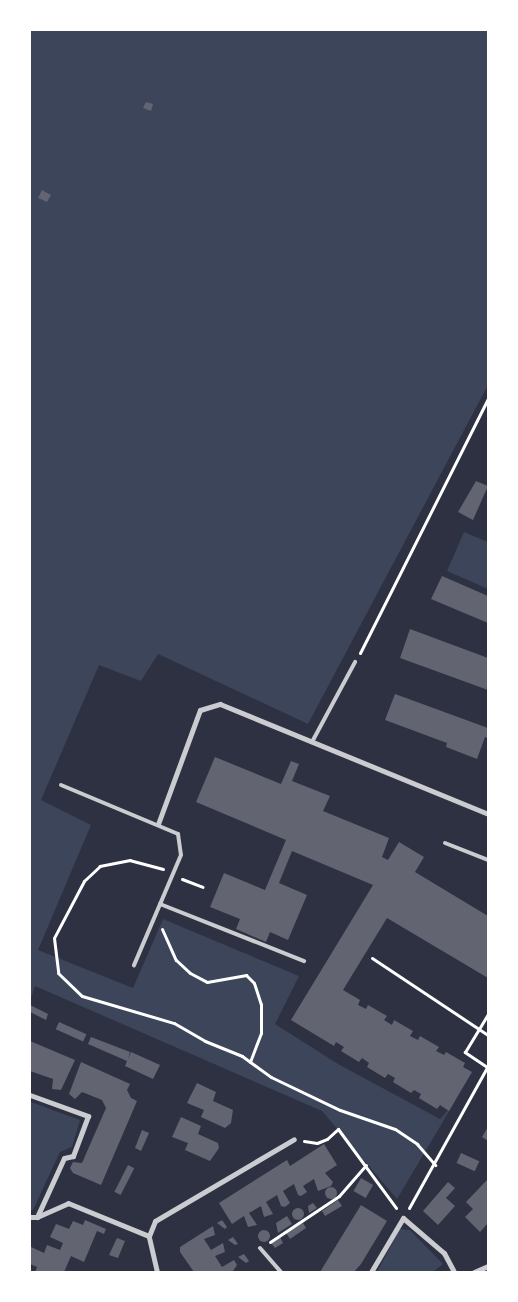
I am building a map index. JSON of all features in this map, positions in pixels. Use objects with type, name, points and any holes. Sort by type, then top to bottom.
[{"type":"street","points":[[158,824],[200,710],[220,704],[488,814]]},
{"type":"street","points":[[30,1095],[88,1116],[73,1156],[64,1158],[37,1217]]},
{"type":"street","points":[[157,1272],[149,1236],[155,1221],[294,1139]]},
{"type":"street","points":[[30,1217],[37,1217],[68,1203],[149,1236]]},
{"type":"street","points":[[372,1272],[403,1218],[444,1253],[454,1272]]},
{"type":"street","points":[[474,1272],[488,1266]]},
{"type":"lane","points":[[312,742],[355,662]]},
{"type":"lane","points":[[61,785],[178,834],[181,854],[134,965]]},
{"type":"lane","points":[[445,843],[488,860]]},
{"type":"lane","points":[[160,904],[304,961]]},
{"type":"lane","points":[[260,1248],[281,1272]]},
{"type":"path","points":[[355,662],[488,399]]},
{"type":"path","points":[[203,887],[173,875],[158,865],[130,860],[100,866],[84,881],[54,938],[58,973],[82,996],[174,1023],[250,1062],[271,1077],[340,1110],[395,1129],[417,1144],[435,1164]]},
{"type":"path","points":[[158,910],[163,936],[176,960],[190,973],[207,982],[246,976],[254,983],[261,1004],[261,1033],[250,1062]]},
{"type":"path","points":[[372,958],[488,1035]]},
{"type":"path","points":[[294,1139],[317,1142],[327,1139],[338,1129],[403,1218],[435,1164],[487,1068],[465,1052],[488,1014]]},
{"type":"path","points":[[260,1248],[339,1196],[366,1165]]},
{"type":"shaded area","points":[[30,30],[488,30],[488,385],[308,724],[158,654],[141,681],[99,665],[41,800],[91,825],[38,950],[133,988],[163,919],[299,976],[275,1024],[338,1064],[440,1119],[454,1103],[397,1199],[322,1111],[35,986],[30,1001]]},
{"type":"shaded area","points":[[464,532],[488,542],[488,589],[447,571]]},
{"type":"shaded area","points":[[31,1102],[80,1120],[72,1147],[60,1152],[33,1210],[30,1210]]},
{"type":"shaded area","points":[[400,1229],[410,1230],[443,1264],[433,1272],[377,1272]]},
{"type":"building","points":[[146,102],[153,104],[151,111],[143,108]]},
{"type":"building","points":[[42,190],[51,195],[47,202],[38,198]]},
{"type":"building","points":[[476,481],[488,486],[473,520],[458,512]]},
{"type":"building","points":[[442,576],[488,596],[488,623],[431,599]]},
{"type":"building","points":[[410,629],[488,658],[488,690],[400,658]]},
{"type":"building","points":[[395,694],[488,728],[488,738],[485,737],[477,759],[446,747],[447,743],[385,720]]},
{"type":"building","points":[[215,757],[281,784],[291,761],[299,764],[292,781],[330,796],[323,811],[389,838],[382,857],[388,860],[399,842],[424,857],[415,872],[488,916],[488,978],[387,918],[343,990],[360,1000],[358,1005],[366,1009],[368,1005],[387,1016],[384,1020],[392,1025],[394,1020],[413,1031],[410,1036],[418,1040],[420,1036],[439,1047],[436,1051],[444,1055],[446,1052],[465,1063],[463,1067],[472,1072],[449,1111],[440,1105],[437,1109],[419,1098],[421,1094],[414,1090],[411,1093],[393,1082],[395,1078],[388,1074],[385,1078],[367,1067],[369,1063],[362,1058],[359,1062],[341,1051],[344,1047],[336,1042],[334,1046],[291,1020],[373,885],[292,851],[279,883],[307,895],[288,940],[270,932],[266,942],[236,929],[240,919],[210,907],[224,873],[265,890],[286,840],[196,802]]},
{"type":"building","points":[[30,1005],[48,1014],[46,1020],[30,1012]]},
{"type":"building","points":[[59,1022],[86,1034],[83,1042],[56,1029]]},
{"type":"building","points":[[91,1037],[130,1052],[128,1059],[131,1052],[160,1065],[153,1079],[125,1066],[127,1061],[88,1044]]},
{"type":"building","points":[[30,1041],[75,1060],[61,1090],[52,1089],[53,1079],[30,1071]]},
{"type":"building","points":[[81,1062],[130,1084],[127,1090],[131,1098],[137,1101],[101,1185],[73,1173],[70,1168],[73,1162],[82,1163],[106,1108],[102,1100],[82,1092],[75,1099],[69,1094]]},
{"type":"building","points":[[197,1083],[216,1092],[213,1101],[233,1110],[231,1123],[225,1128],[201,1117],[204,1110],[187,1103]]},
{"type":"building","points":[[181,1117],[201,1126],[198,1134],[218,1143],[219,1148],[210,1161],[185,1150],[188,1143],[172,1137]]},
{"type":"building","points":[[488,1127],[488,1141],[482,1137]]},
{"type":"building","points":[[142,1130],[149,1133],[141,1151],[135,1148]]},
{"type":"building","points":[[324,1144],[337,1165],[325,1173],[333,1182],[331,1186],[318,1191],[314,1179],[303,1186],[307,1192],[301,1196],[298,1195],[294,1184],[283,1191],[290,1203],[285,1207],[281,1206],[277,1195],[266,1202],[273,1214],[264,1217],[261,1206],[249,1213],[257,1225],[248,1227],[244,1216],[232,1224],[219,1203],[287,1160],[290,1166]]},
{"type":"building","points":[[461,1153],[479,1161],[475,1171],[457,1163]]},
{"type":"building","points":[[128,1165],[134,1168],[121,1195],[114,1192]]},
{"type":"building","points":[[361,1178],[373,1185],[366,1198],[354,1191]]},
{"type":"building","points":[[487,1180],[488,1223],[480,1232],[465,1217],[473,1209],[466,1202]]},
{"type":"building","points":[[448,1182],[455,1188],[446,1198],[455,1206],[438,1225],[423,1211]]},
{"type":"building","points":[[329,1187],[333,1187],[337,1193],[333,1199],[329,1199],[325,1195],[325,1191]]},
{"type":"building","points":[[338,1200],[342,1206],[325,1216],[322,1211]]},
{"type":"building","points":[[313,1203],[317,1208],[309,1213],[308,1206]]},
{"type":"building","points":[[361,1205],[387,1221],[361,1264],[354,1272],[320,1272]]},
{"type":"building","points":[[300,1208],[303,1209],[303,1219],[296,1220],[293,1219],[292,1212],[293,1209]]},
{"type":"building","points":[[287,1216],[292,1224],[278,1233],[276,1223]]},
{"type":"building","points":[[85,1220],[106,1229],[104,1234],[97,1231],[84,1262],[71,1256],[64,1272],[35,1272],[37,1267],[30,1264],[31,1247],[44,1253],[47,1245],[60,1250],[63,1243],[50,1237],[56,1224],[69,1229],[73,1221],[83,1225]]},
{"type":"building","points":[[222,1220],[227,1227],[225,1229],[217,1223]]},
{"type":"building","points":[[303,1223],[306,1228],[290,1239],[286,1233]]},
{"type":"building","points":[[213,1226],[215,1235],[204,1239],[211,1250],[223,1243],[225,1252],[215,1256],[222,1267],[234,1260],[237,1265],[233,1271],[194,1272],[180,1252],[180,1247]]},
{"type":"building","points":[[262,1230],[266,1230],[270,1236],[266,1242],[262,1242],[258,1238],[258,1234]]},
{"type":"building","points":[[233,1237],[238,1244],[235,1245],[228,1240]]},
{"type":"building","points":[[280,1237],[283,1243],[275,1248],[271,1243]]},
{"type":"building","points":[[117,1238],[125,1241],[118,1258],[109,1255]]},
{"type":"building","points":[[244,1254],[249,1261],[246,1263],[238,1257]]}]
